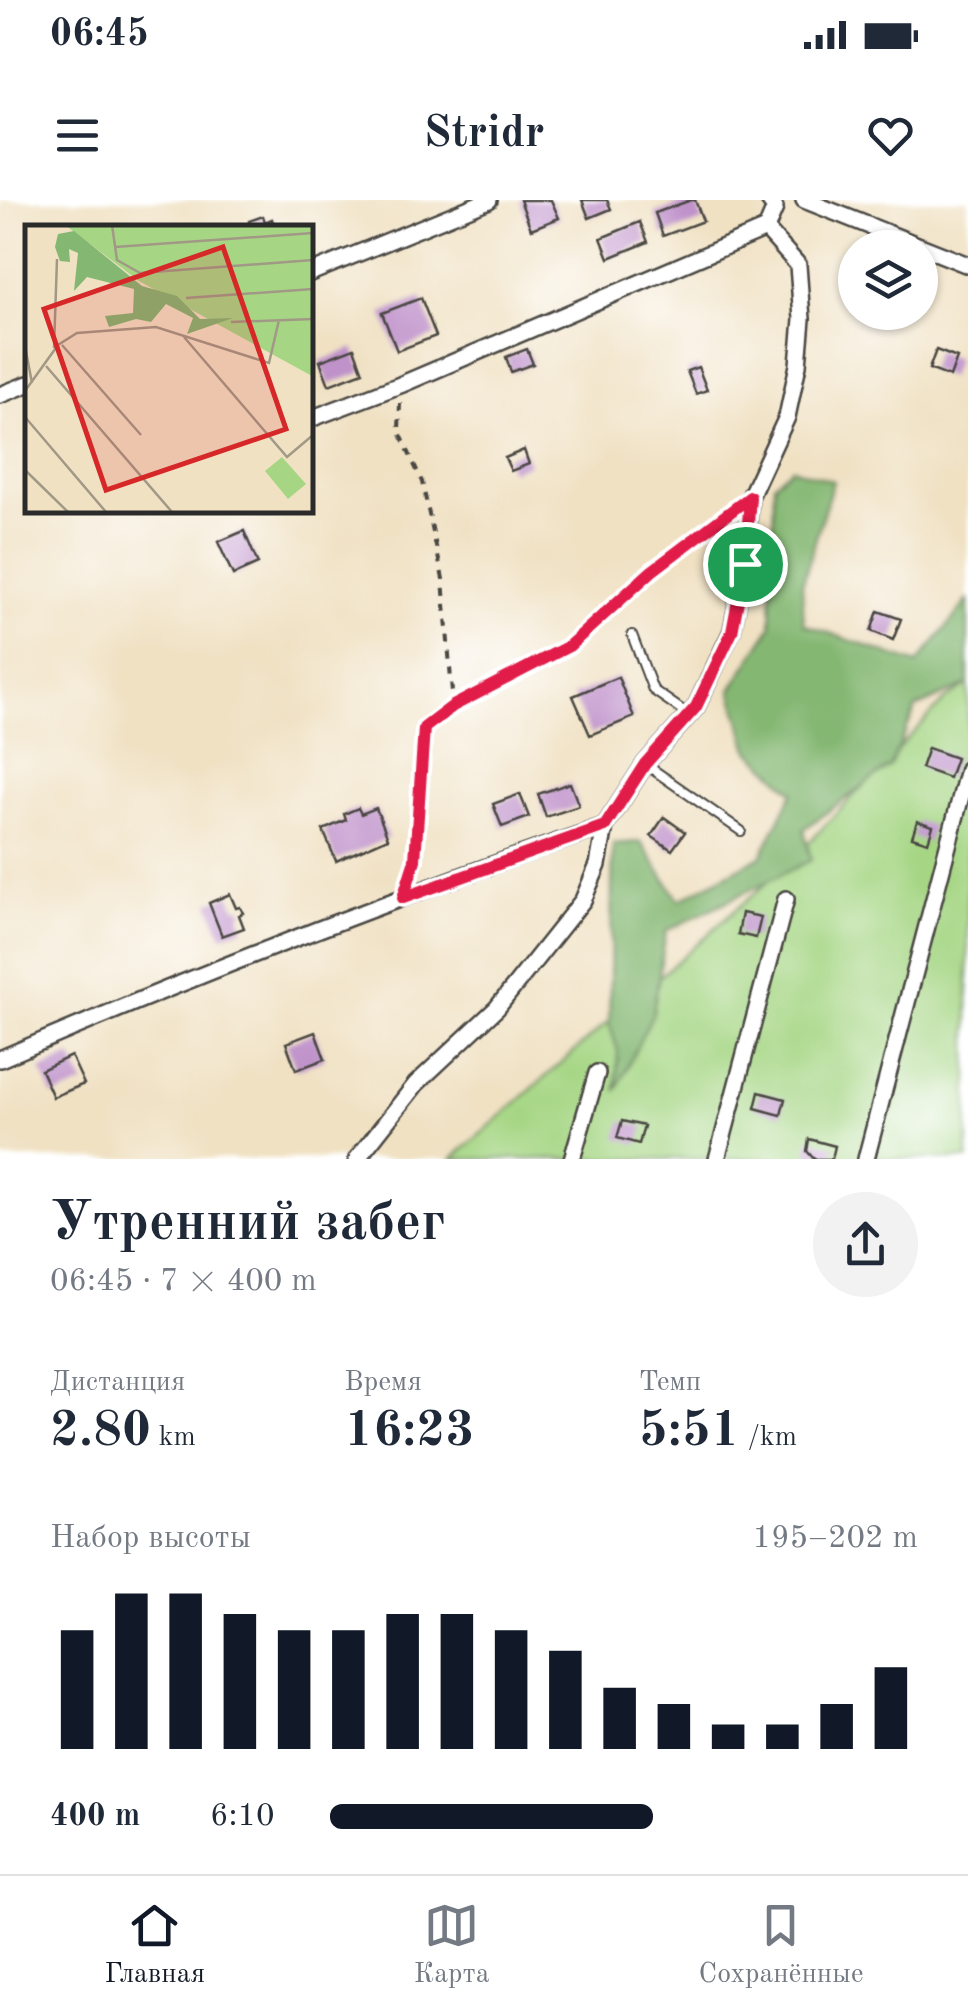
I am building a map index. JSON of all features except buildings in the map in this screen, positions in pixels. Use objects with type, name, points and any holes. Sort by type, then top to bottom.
[{"type":"street","points":[[312,272],[489,200]]},
{"type":"street","points":[[312,417],[400,386],[766,228],[774,208],[769,200]]},
{"type":"street","points":[[804,200],[968,265]]},
{"type":"street","points":[[357,1159],[416,1084],[497,1008],[584,900],[598,865],[605,826],[645,764],[696,707],[732,632],[745,564],[750,497],[787,417],[798,365],[802,319],[798,265],[766,228]]},
{"type":"street","points":[[0,395],[25,385]]},
{"type":"street","points":[[866,1159],[968,770]]},
{"type":"street","points":[[0,1060],[403,898],[605,826]]},
{"type":"street","points":[[717,1159],[786,899]]},
{"type":"street","points":[[572,1159],[597,1073]]},
{"type":"lane","points":[[632,635],[653,690],[689,715]]},
{"type":"lane","points":[[645,764],[742,832]]},
{"type":"path","points":[[400,386],[400,430],[422,482],[443,579],[453,706]]},
{"type":"path","points":[[403,898],[415,860],[424,728],[453,706],[569,646],[652,571],[750,497]]},
{"type":"green space","points":[[792,468],[833,481],[802,585],[804,624],[917,664],[968,600],[968,684],[916,708],[890,766],[804,829],[811,860],[666,931],[653,1013],[616,1091],[618,1051],[609,1023],[613,844],[641,842],[679,900],[761,856],[793,792],[749,750],[731,690],[771,627],[774,483]]},
{"type":"green space","points":[[968,685],[968,1159],[452,1159],[790,862],[946,699]]},
{"type":"route","points":[[750,497],[745,564],[732,632],[696,707],[645,764],[605,826],[403,898],[415,860],[424,728],[453,706],[569,646],[652,571],[750,497]]}]
